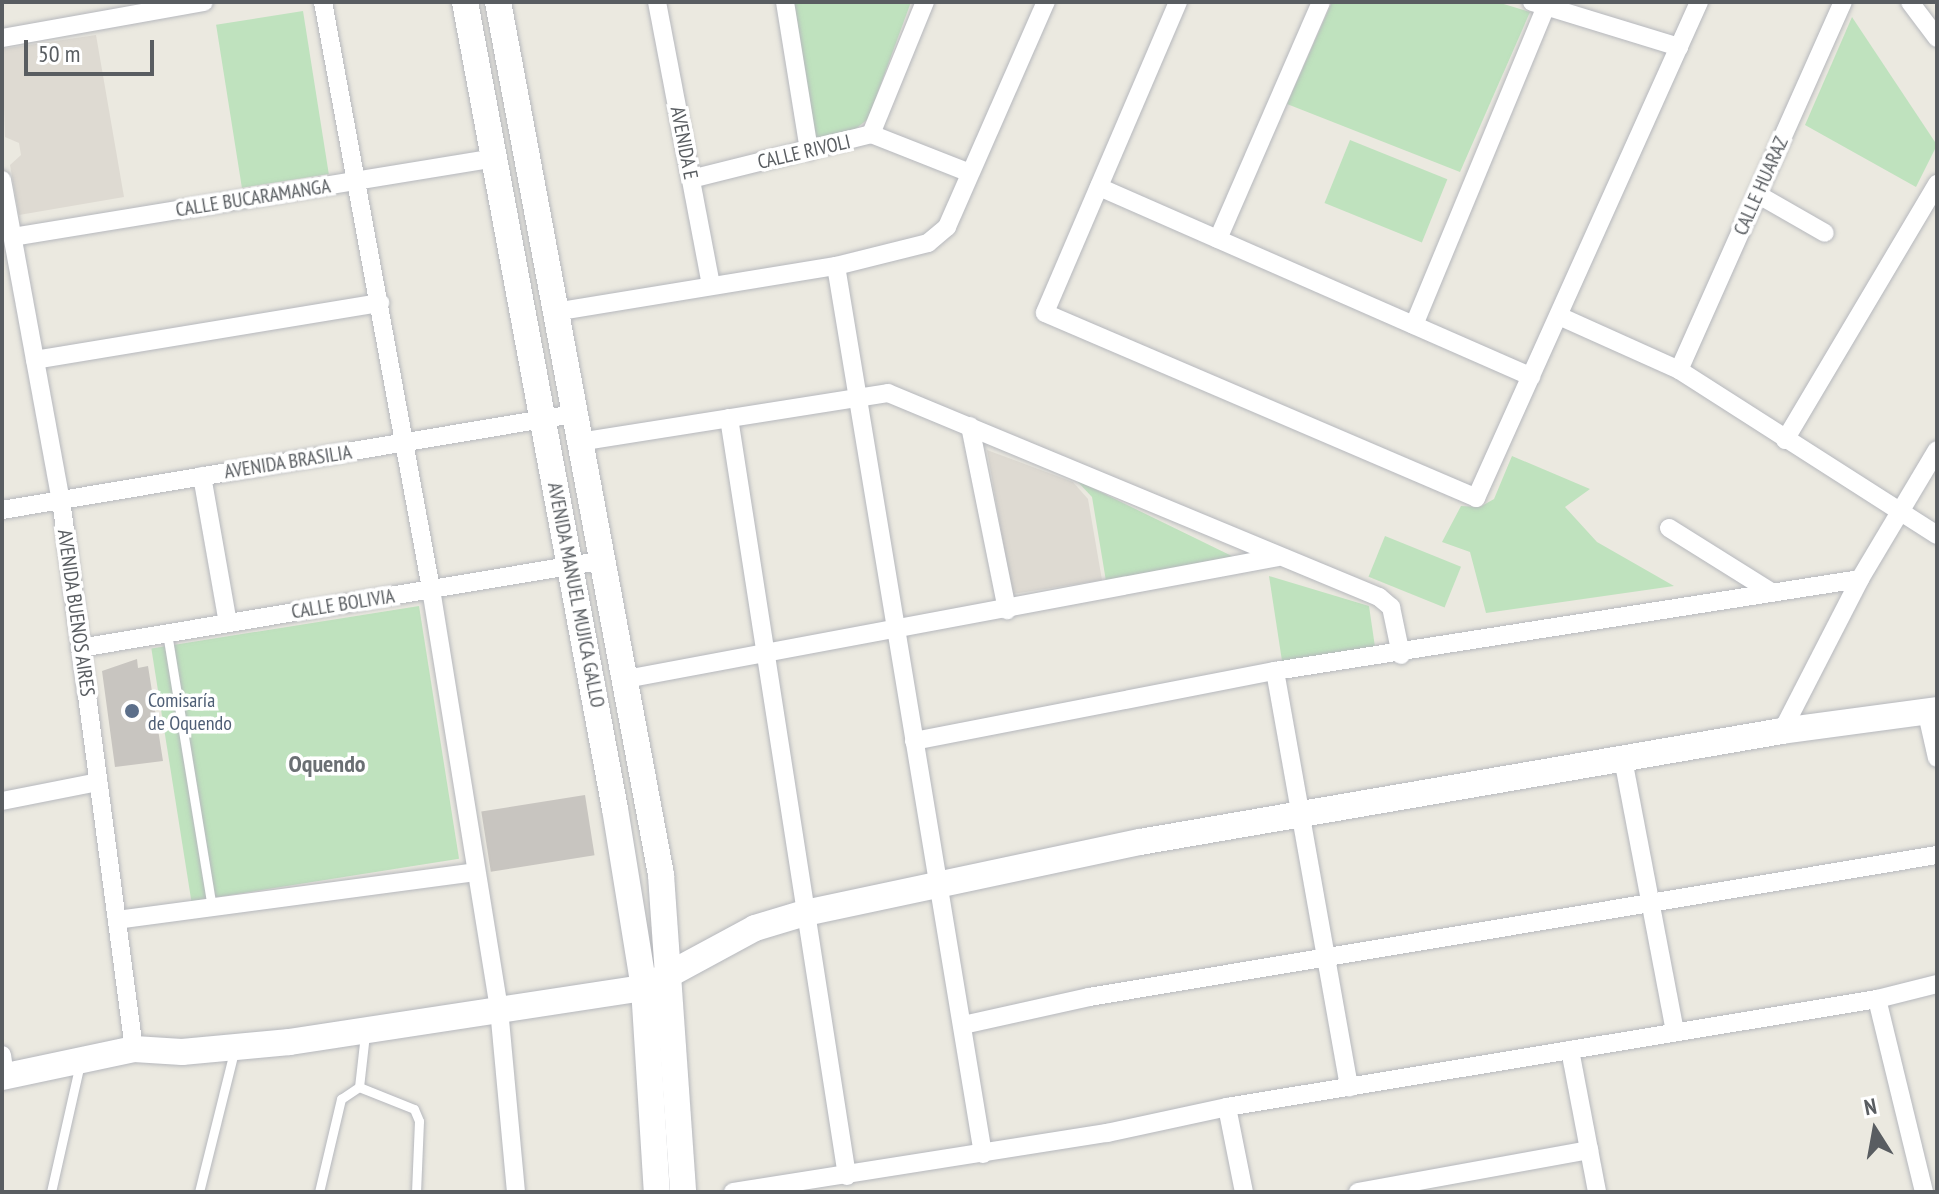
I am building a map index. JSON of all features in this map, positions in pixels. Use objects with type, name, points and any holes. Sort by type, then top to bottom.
[{"type":"street","points":[[2,38],[204,2]]},
{"type":"street","points":[[323,2],[407,442],[431,589],[499,1009],[516,1192]]},
{"type":"street","name":"AVENIDA MANUEL MUJICA GALLO","points":[[465,2],[571,566],[644,988],[657,1192]]},
{"type":"street","name":"AVENIDA MANUEL MUJICA GALLO","points":[[498,2],[573,414],[605,560],[661,875],[671,975],[683,1192]]},
{"type":"street","name":"AVENIDA E","points":[[657,2],[711,284]]},
{"type":"street","points":[[785,2],[809,151]]},
{"type":"street","name":"CALLE RIVOLI","points":[[691,179],[871,134],[925,2]]},
{"type":"street","points":[[555,312],[711,284],[836,266],[928,243],[947,227],[1046,2]]},
{"type":"street","points":[[1178,2],[1045,313],[1476,498],[1699,2]]},
{"type":"street","points":[[1218,239],[1321,2]]},
{"type":"street","name":"CALLE HUARAZ","points":[[1679,370],[1843,2]]},
{"type":"street","points":[[1910,2],[1937,38]]},
{"type":"street","points":[[1414,325],[1539,4],[1679,47]]},
{"type":"street","points":[[871,134],[970,173]]},
{"type":"street","name":"CALLE BUCARAMANGA","points":[[13,237],[493,158]]},
{"type":"street","name":"AVENIDA BUENOS AIRES","points":[[2,180],[61,500],[134,1049]]},
{"type":"street","points":[[1785,440],[1937,184]]},
{"type":"street","points":[[1099,187],[1531,377]]},
{"type":"street","points":[[1757,194],[1825,233]]},
{"type":"street","points":[[836,266],[860,394],[983,1154]]},
{"type":"street","points":[[35,360],[380,303]]},
{"type":"street","points":[[1559,316],[1679,370],[1898,515],[1937,535]]},
{"type":"street","points":[[579,442],[860,394],[888,393],[1379,597],[1391,607],[1401,655]]},
{"type":"street","name":"AVENIDA BRASILIA","points":[[2,510],[573,414]]},
{"type":"street","points":[[729,418],[847,1176]]},
{"type":"street","points":[[970,426],[1007,610]]},
{"type":"street","points":[[1782,731],[1860,579],[1937,450]]},
{"type":"street","points":[[202,476],[228,623]]},
{"type":"street","points":[[1669,528],[1770,591]]},
{"type":"street","points":[[626,679],[896,631],[1278,557]]},
{"type":"street","name":"CALLE BOLIVIA","points":[[80,648],[605,560]]},
{"type":"street","points":[[914,741],[1275,671],[1401,655],[1770,591],[1860,579]]},
{"type":"street","points":[[1820,584],[1837,594],[1842,613]]},
{"type":"street","points":[[1275,671],[1303,814],[1349,1087]]},
{"type":"street","points":[[3,1069],[80,1060],[134,1049],[182,1052],[235,1047],[644,988],[755,928],[805,913],[1140,842],[1782,731],[1932,712],[1937,758]]},
{"type":"street","points":[[1623,759],[1675,1032]]},
{"type":"street","points":[[2,801],[98,782]]},
{"type":"street","points":[[963,1025],[1089,997],[1327,960],[1649,902],[1937,855]]},
{"type":"street","points":[[117,920],[476,872]]},
{"type":"street","points":[[733,1192],[819,1186],[847,1176],[983,1154],[1227,1107],[1877,999],[1937,984]]},
{"type":"street","points":[[1877,999],[1924,1192]]},
{"type":"street","points":[[1570,1050],[1597,1192]]},
{"type":"street","points":[[1227,1107],[1244,1192]]},
{"type":"street","points":[[1366,1191],[1589,1150]]},
{"type":"lane","points":[[167,633],[212,907]]},
{"type":"lane","points":[[319,1192],[341,1099],[359,1087],[366,1030]]},
{"type":"lane","points":[[199,1192],[235,1047]]},
{"type":"lane","points":[[51,1192],[80,1060]]},
{"type":"lane","points":[[359,1087],[414,1109],[419,1121],[416,1192]]},
{"type":"shaded area","points":[[96,35],[124,197],[19,215],[10,165],[21,155],[19,143],[5,137],[2,49]]},
{"type":"shaded area","points":[[987,450],[1073,482],[1088,499],[1102,580],[1012,594]]},
{"type":"green space","points":[[794,2],[911,2],[868,119],[849,134],[816,140]]},
{"type":"green space","points":[[1332,2],[1497,2],[1530,12],[1460,172],[1287,104]]},
{"type":"green space","points":[[303,11],[329,174],[242,188],[216,25]]},
{"type":"green space","points":[[1852,17],[1937,145],[1916,187],[1805,125]]},
{"type":"green space","points":[[1350,140],[1447,179],[1422,242],[1325,203]]},
{"type":"green space","points":[[1512,456],[1590,489],[1565,507],[1597,542],[1674,586],[1486,613],[1470,552],[1442,542],[1461,506],[1480,507],[1494,499]]},
{"type":"green space","points":[[1076,480],[1238,559],[1106,581],[1092,497]]},
{"type":"green space","points":[[1385,536],[1461,567],[1445,608],[1369,577]]},
{"type":"green space","points":[[1269,576],[1369,606],[1375,647],[1282,661]]},
{"type":"green space","points":[[419,606],[459,859],[191,901],[151,648]]},
{"type":"building","name":"Comisaría de Oquendo","points":[[137,659],[138,668],[148,666],[163,761],[115,767],[102,671]]},
{"type":"building","points":[[585,795],[595,855],[491,872],[481,811]]},
{"type":"place","name":"Comisaría de Oquendo","points":[[132,711]]},
{"type":"district","name":"Oquendo","points":[[327,764]]}]
